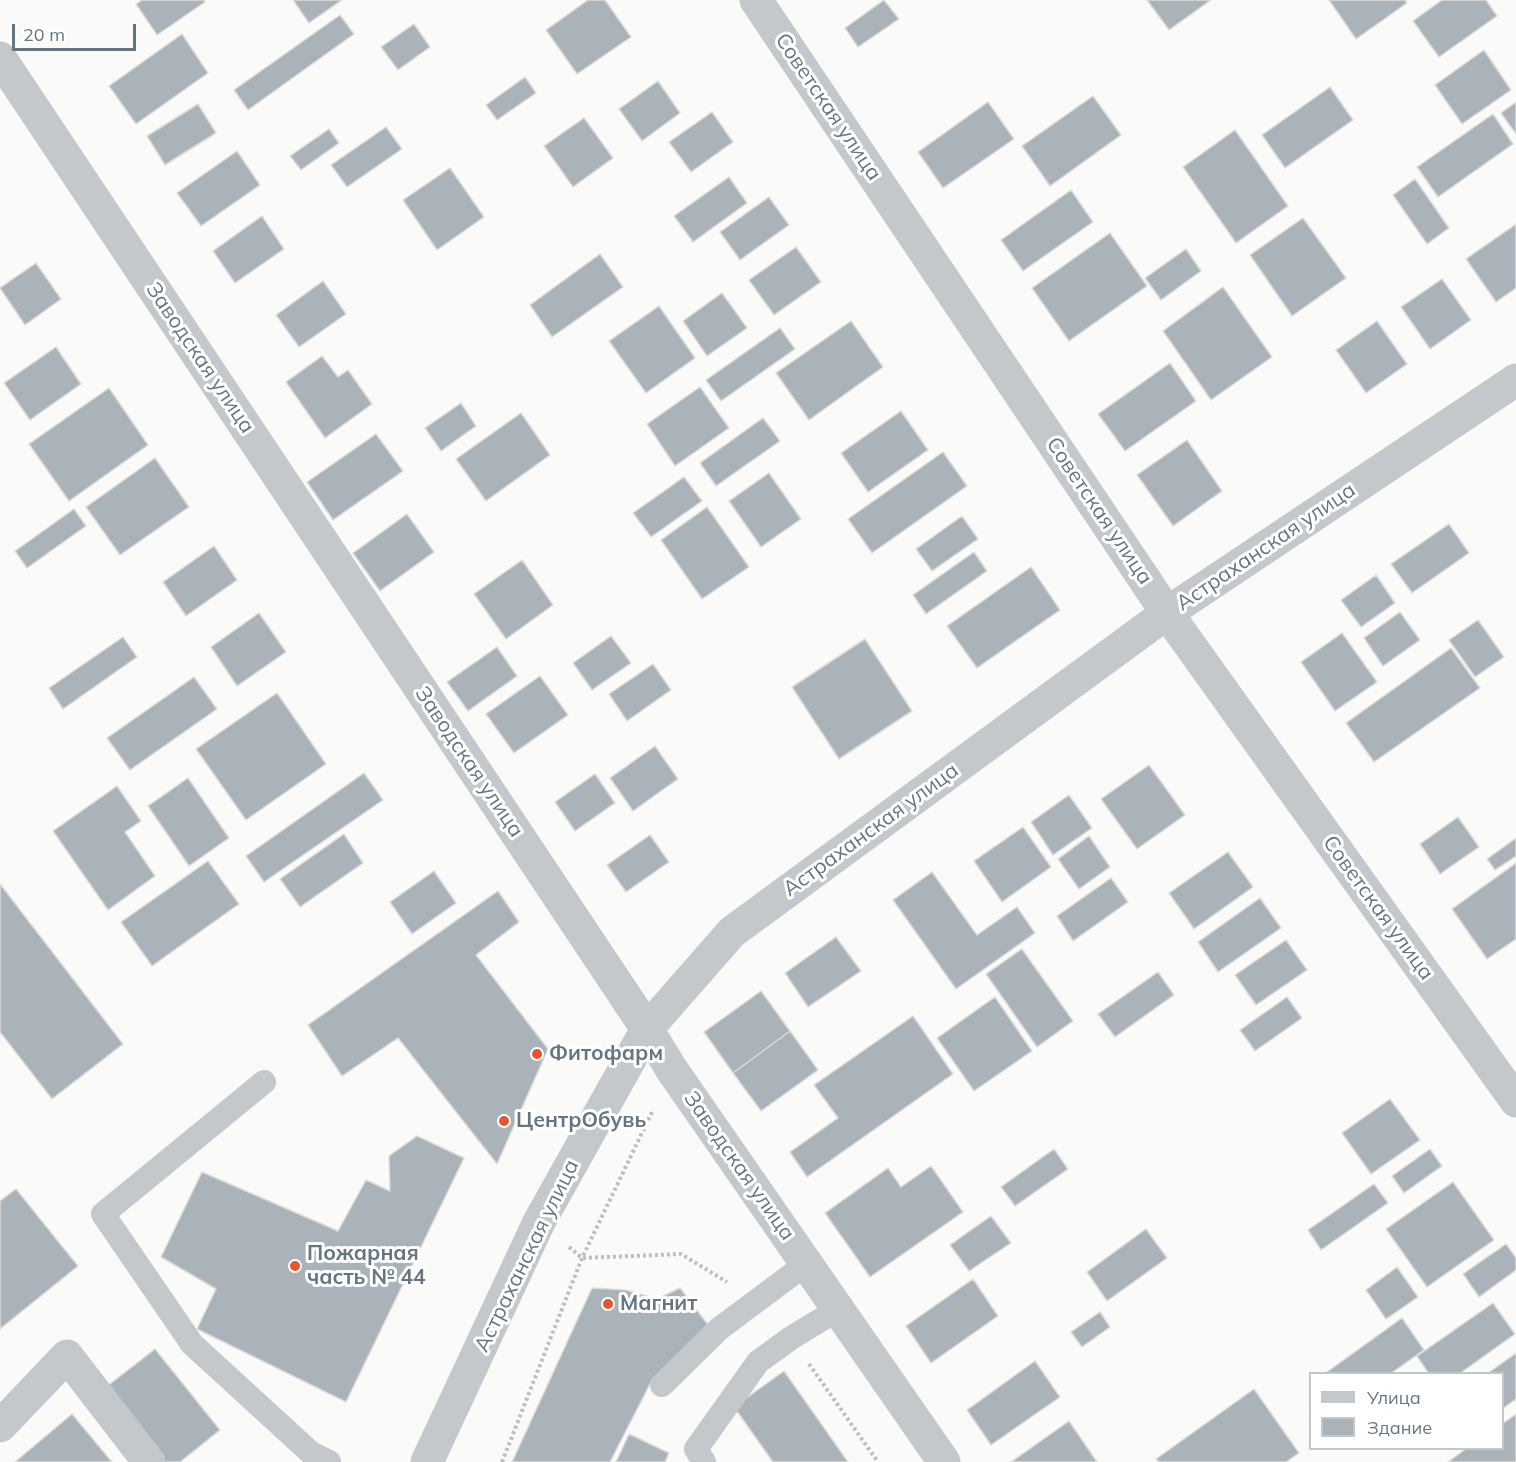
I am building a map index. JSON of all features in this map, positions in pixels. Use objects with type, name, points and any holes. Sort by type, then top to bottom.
[{"type":"street","name":"Советская улица","points":[[756,0],[1167,613],[1516,1101]]},
{"type":"street","name":"Заводская улица","points":[[0,58],[647,1029],[672,1070],[944,1462]]},
{"type":"street","name":"Астраханская улица","points":[[427,1462],[539,1222],[647,1029],[732,932],[1167,613],[1516,380]]},
{"type":"street","points":[[0,1425],[67,1356],[149,1462]]},
{"type":"lane","points":[[264,1082],[104,1214],[192,1344],[311,1453],[329,1462]]},
{"type":"lane","points":[[662,1384],[719,1329],[806,1264]]},
{"type":"lane","points":[[704,1462],[696,1449],[758,1362],[791,1338],[837,1310]]},
{"type":"path","points":[[502,1462],[582,1258],[672,1070]]},
{"type":"building","points":[[142,0],[204,0],[205,2],[157,35],[136,4]]},
{"type":"building","points":[[293,0],[342,0],[309,23]]},
{"type":"building","points":[[588,0],[605,0],[631,37],[577,74],[546,30]]},
{"type":"building","points":[[884,0],[899,19],[858,47],[845,28]]},
{"type":"building","points":[[1147,0],[1211,0],[1169,30]]},
{"type":"building","points":[[1329,0],[1405,0],[1407,3],[1356,39]]},
{"type":"building","points":[[1442,0],[1486,0],[1497,16],[1439,57],[1413,21]]},
{"type":"building","points":[[340,15],[354,34],[248,110],[234,90]]},
{"type":"building","points":[[414,24],[430,47],[398,70],[381,47]]},
{"type":"building","points":[[182,34],[208,73],[136,124],[109,86]]},
{"type":"building","points":[[1484,50],[1511,90],[1462,124],[1435,85]]},
{"type":"building","points":[[525,77],[536,93],[497,120],[486,105]]},
{"type":"building","points":[[658,81],[680,113],[642,141],[619,109]]},
{"type":"building","points":[[1330,87],[1353,120],[1285,168],[1262,135]]},
{"type":"building","points":[[1093,96],[1121,135],[1050,186],[1022,146]]},
{"type":"building","points":[[988,102],[1014,139],[943,188],[918,152]]},
{"type":"building","points":[[1516,102],[1516,134],[1501,113]]},
{"type":"building","points":[[198,104],[216,133],[165,165],[147,136]]},
{"type":"building","points":[[712,112],[733,142],[691,172],[669,142]]},
{"type":"building","points":[[1493,114],[1513,144],[1438,197],[1417,167]]},
{"type":"building","points":[[584,118],[613,158],[573,187],[544,146]]},
{"type":"building","points":[[386,127],[402,149],[347,187],[331,165]]},
{"type":"building","points":[[329,129],[339,143],[301,170],[290,156]]},
{"type":"building","points":[[1235,130],[1288,206],[1236,243],[1183,167]]},
{"type":"building","points":[[237,151],[260,185],[201,226],[177,193]]},
{"type":"building","points":[[450,168],[484,217],[437,250],[403,200]]},
{"type":"building","points":[[729,177],[747,203],[693,242],[674,216]]},
{"type":"building","points":[[1415,179],[1449,228],[1427,244],[1393,195]]},
{"type":"building","points":[[1071,190],[1093,222],[1023,271],[1001,240]]},
{"type":"building","points":[[769,197],[789,225],[740,260],[720,232]]},
{"type":"building","points":[[262,216],[284,249],[235,283],[213,251]]},
{"type":"building","points":[[1303,218],[1346,278],[1292,316],[1250,255]]},
{"type":"building","points":[[1516,224],[1516,288],[1496,302],[1466,259]]},
{"type":"building","points":[[1110,233],[1147,286],[1069,341],[1032,288]]},
{"type":"building","points":[[796,247],[821,282],[774,315],[749,280]]},
{"type":"building","points":[[1186,249],[1201,271],[1161,300],[1145,278]]},
{"type":"building","points":[[600,254],[623,287],[552,337],[530,305]]},
{"type":"building","points":[[36,263],[61,299],[25,325],[0,288]]},
{"type":"building","points":[[1442,279],[1471,320],[1430,349],[1401,307]]},
{"type":"building","points":[[323,281],[346,314],[299,347],[276,315]]},
{"type":"building","points":[[1223,287],[1272,357],[1211,400],[1163,331]]},
{"type":"building","points":[[722,293],[747,328],[707,356],[683,321]]},
{"type":"building","points":[[659,306],[695,358],[646,393],[609,341]]},
{"type":"building","points":[[851,321],[883,367],[809,420],[776,373]]},
{"type":"building","points":[[1377,321],[1407,364],[1366,393],[1336,350]]},
{"type":"building","points":[[780,328],[795,349],[721,401],[706,380]]},
{"type":"building","points":[[56,347],[81,384],[30,420],[4,383]]},
{"type":"building","points":[[322,356],[338,377],[348,370],[372,404],[325,438],[286,382]]},
{"type":"building","points":[[1170,363],[1196,401],[1125,451],[1098,414]]},
{"type":"building","points":[[700,387],[729,428],[675,466],[647,424]]},
{"type":"building","points":[[109,388],[148,445],[69,501],[29,444]]},
{"type":"building","points":[[461,403],[476,426],[441,451],[425,428]]},
{"type":"building","points":[[901,411],[928,450],[868,492],[841,453]]},
{"type":"building","points":[[521,413],[550,455],[486,501],[456,459]]},
{"type":"building","points":[[763,418],[780,441],[716,486],[700,463]]},
{"type":"building","points":[[376,434],[403,471],[333,520],[307,482]]},
{"type":"building","points":[[1187,440],[1222,491],[1173,526],[1137,475]]},
{"type":"building","points":[[943,452],[967,486],[872,553],[848,519]]},
{"type":"building","points":[[155,458],[189,507],[120,555],[86,507]]},
{"type":"building","points":[[769,473],[801,519],[761,547],[729,501]]},
{"type":"building","points":[[684,477],[702,501],[651,537],[633,513]]},
{"type":"building","points":[[707,507],[749,567],[702,599],[661,540]]},
{"type":"building","points":[[74,509],[86,526],[27,568],[15,551]]},
{"type":"building","points":[[407,514],[434,552],[380,591],[353,553]]},
{"type":"building","points":[[962,516],[978,539],[932,571],[916,549]]},
{"type":"building","points":[[1449,524],[1469,553],[1412,593],[1391,564]]},
{"type":"building","points":[[214,546],[237,580],[186,616],[163,582]]},
{"type":"building","points":[[974,552],[987,571],[926,614],[913,595]]},
{"type":"building","points":[[522,560],[553,605],[506,639],[474,594]]},
{"type":"building","points":[[1031,567],[1060,610],[977,668],[947,626]]},
{"type":"building","points":[[1376,575],[1395,603],[1361,627],[1341,600]]},
{"type":"building","points":[[1400,612],[1420,640],[1383,666],[1364,638]]},
{"type":"building","points":[[259,613],[286,652],[237,686],[211,647]]},
{"type":"building","points":[[1478,620],[1504,657],[1475,677],[1449,640]]},
{"type":"building","points":[[1342,633],[1377,682],[1335,711],[1301,662]]},
{"type":"building","points":[[611,636],[631,663],[592,690],[573,663]]},
{"type":"building","points":[[123,637],[137,657],[63,709],[49,688]]},
{"type":"building","points":[[865,639],[912,711],[839,759],[792,687]]},
{"type":"building","points":[[497,647],[517,676],[468,711],[447,682]]},
{"type":"building","points":[[1451,648],[1480,688],[1374,762],[1346,723]]},
{"type":"building","points":[[653,664],[671,690],[627,721],[609,694]]},
{"type":"building","points":[[540,676],[568,715],[514,753],[486,714]]},
{"type":"building","points":[[194,677],[217,709],[130,770],[107,738]]},
{"type":"building","points":[[277,693],[326,764],[246,820],[196,749]]},
{"type":"building","points":[[655,746],[678,779],[633,811],[610,778]]},
{"type":"building","points":[[1149,765],[1185,815],[1137,849],[1101,799]]},
{"type":"building","points":[[364,773],[383,800],[264,882],[246,856]]},
{"type":"building","points":[[595,774],[615,803],[575,831],[555,802]]},
{"type":"building","points":[[188,778],[229,838],[189,866],[148,806]]},
{"type":"building","points":[[117,786],[141,821],[125,832],[155,876],[108,910],[53,831]]},
{"type":"building","points":[[1069,795],[1092,828],[1053,855],[1031,822]]},
{"type":"building","points":[[1458,817],[1479,847],[1440,874],[1420,844]]},
{"type":"building","points":[[1023,827],[1051,867],[1002,902],[974,861]]},
{"type":"building","points":[[344,834],[363,863],[300,907],[280,879]]},
{"type":"building","points":[[650,835],[669,862],[626,892],[607,865]]},
{"type":"building","points":[[1089,836],[1110,867],[1079,889],[1058,859]]},
{"type":"building","points":[[1516,838],[1516,856],[1495,870],[1487,859]]},
{"type":"building","points":[[1228,852],[1253,887],[1194,929],[1169,893]]},
{"type":"building","points":[[208,861],[239,904],[152,966],[121,922]]},
{"type":"building","points":[[1516,863],[1516,939],[1487,959],[1452,909]]},
{"type":"building","points":[[434,871],[456,903],[412,934],[390,902]]},
{"type":"building","points":[[932,872],[977,935],[1017,907],[1035,933],[956,989],[893,900]]},
{"type":"building","points":[[1111,878],[1128,902],[1073,941],[1057,916]]},
{"type":"building","points":[[0,884],[123,1044],[52,1099],[0,1032]]},
{"type":"building","points":[[498,891],[519,922],[476,955],[548,1049],[497,1164],[398,1038],[342,1076],[308,1025]]},
{"type":"building","points":[[1260,898],[1281,928],[1218,972],[1198,942]]},
{"type":"building","points":[[836,937],[861,971],[808,1007],[785,973]]},
{"type":"building","points":[[1286,940],[1307,970],[1256,1005],[1235,975]]},
{"type":"building","points":[[1022,949],[1073,1021],[1037,1047],[986,974]]},
{"type":"building","points":[[1158,972],[1174,995],[1115,1037],[1098,1014]]},
{"type":"building","points":[[761,991],[790,1031],[733,1073],[704,1032]]},
{"type":"building","points":[[995,997],[1032,1051],[974,1091],[937,1038]]},
{"type":"building","points":[[1287,997],[1302,1018],[1255,1051],[1240,1030]]},
{"type":"building","points":[[913,1016],[953,1074],[807,1177],[790,1152],[838,1118],[814,1085]]},
{"type":"building","points":[[790,1031],[818,1070],[761,1111],[733,1073]]},
{"type":"building","points":[[1390,1099],[1420,1140],[1371,1174],[1342,1133]]},
{"type":"building","name":"Пожарная часть № 44","points":[[417,1136],[464,1158],[346,1402],[197,1329],[216,1289],[161,1257],[202,1172],[338,1231],[366,1180],[390,1191],[389,1156]]},
{"type":"building","points":[[1054,1149],[1068,1169],[1015,1206],[1001,1187]]},
{"type":"building","points":[[1430,1149],[1442,1166],[1404,1193],[1392,1176]]},
{"type":"building","points":[[931,1166],[963,1212],[870,1277],[825,1213],[888,1168],[901,1187]]},
{"type":"building","points":[[1453,1182],[1494,1240],[1427,1287],[1386,1229]]},
{"type":"building","points":[[1374,1184],[1388,1203],[1321,1250],[1308,1230]]},
{"type":"building","points":[[16,1189],[78,1266],[0,1329],[0,1201]]},
{"type":"building","points":[[991,1216],[1011,1243],[969,1271],[950,1245]]},
{"type":"building","points":[[1146,1229],[1167,1258],[1107,1301],[1087,1272]]},
{"type":"building","points":[[1506,1244],[1516,1258],[1516,1270],[1479,1297],[1463,1274]]},
{"type":"building","points":[[1397,1267],[1418,1297],[1386,1319],[1366,1290]]},
{"type":"building","points":[[973,1279],[998,1316],[931,1363],[906,1326]]},
{"type":"building","points":[[592,1288],[626,1290],[657,1299],[680,1288],[709,1326],[652,1380],[610,1462],[512,1462]]},
{"type":"building","points":[[1493,1303],[1515,1334],[1462,1372],[1428,1372],[1417,1356]]},
{"type":"building","points":[[1100,1312],[1110,1327],[1082,1347],[1071,1332]]},
{"type":"building","points":[[1402,1318],[1424,1350],[1393,1372],[1327,1372]]},
{"type":"building","points":[[155,1349],[220,1430],[180,1462],[158,1462],[101,1391]]},
{"type":"building","points":[[1516,1353],[1516,1399],[1504,1408],[1504,1372],[1490,1372]]},
{"type":"building","points":[[1035,1361],[1060,1397],[991,1445],[967,1410]]},
{"type":"building","points":[[784,1371],[848,1462],[773,1462],[734,1407]]},
{"type":"building","points":[[1254,1389],[1299,1453],[1286,1462],[1159,1462],[1156,1459]]},
{"type":"building","points":[[72,1414],[112,1462],[15,1462]]},
{"type":"building","points":[[1516,1414],[1516,1462],[1448,1462],[1464,1450],[1504,1450],[1504,1423]]},
{"type":"building","points":[[1069,1421],[1097,1462],[1011,1462]]},
{"type":"building","points":[[629,1434],[669,1453],[665,1462],[616,1462]]},
{"type":"place","name":"Фитофарм","points":[[537,1054]]},
{"type":"place","name":"ЦентрОбувь","points":[[504,1121]]},
{"type":"place","name":"Пожарная часть № 44","points":[[295,1266]]},
{"type":"place","name":"Магнит","points":[[608,1304]]}]
